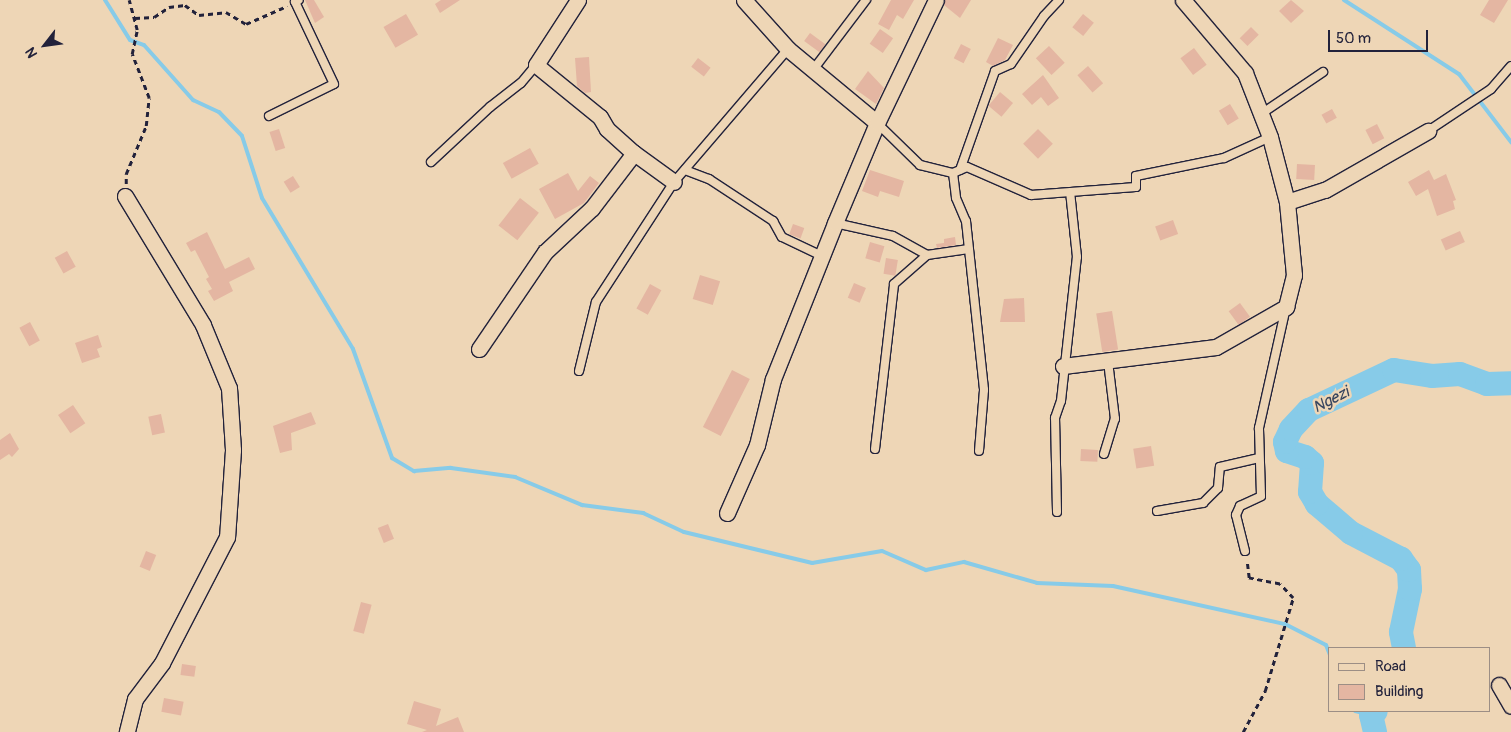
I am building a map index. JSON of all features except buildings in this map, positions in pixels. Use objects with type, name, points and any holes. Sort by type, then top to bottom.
[{"type":"street","points":[[578,0],[536,65],[600,117],[607,129],[634,153],[674,182]]},
{"type":"street","points":[[744,0],[788,49],[877,123]]},
{"type":"street","points":[[727,513],[757,446],[773,379],[835,223],[877,123],[936,0]]},
{"type":"street","points":[[1063,366],[1216,348],[1286,307],[1294,275],[1287,202],[1270,137],[1245,73],[1183,0]]},
{"type":"street","points":[[1287,202],[1326,190],[1428,131]]},
{"type":"street","points":[[479,349],[545,252],[592,208],[634,153]]},
{"type":"street","points":[[126,196],[203,325],[229,388],[233,450],[226,537],[162,663],[135,699],[127,732]]},
{"type":"street","points":[[1498,685],[1511,706]]},
{"type":"lane","points":[[813,70],[866,0]]},
{"type":"lane","points":[[979,451],[984,390],[966,221],[956,198],[956,172],[995,71],[1011,64],[1044,16],[1059,0]]},
{"type":"lane","points":[[269,116],[334,84],[297,1]]},
{"type":"lane","points":[[578,371],[596,302],[674,182],[788,49]]},
{"type":"lane","points":[[431,162],[490,107],[521,83],[536,65]]},
{"type":"lane","points":[[1428,131],[1491,89],[1511,66]]},
{"type":"lane","points":[[1261,114],[1323,72]]},
{"type":"lane","points":[[877,123],[920,165],[956,172],[968,167],[1030,195],[1136,187],[1136,176],[1224,158],[1270,137]]},
{"type":"lane","points":[[685,170],[709,179],[773,221],[782,237],[822,256]]},
{"type":"lane","points":[[1057,512],[1055,418],[1061,401],[1063,366],[1077,257],[1070,192]]},
{"type":"lane","points":[[835,223],[893,236],[927,255]]},
{"type":"lane","points":[[876,449],[894,284],[927,255],[969,249]]},
{"type":"lane","points":[[1245,552],[1236,515],[1240,506],[1261,496],[1259,428],[1286,307]]},
{"type":"lane","points":[[1104,454],[1115,419],[1108,361]]},
{"type":"lane","points":[[1156,511],[1202,502],[1218,488],[1220,468],[1259,458]]},
{"type":"path","points":[[126,196],[126,174],[146,126],[148,98],[132,54],[137,30],[135,18],[128,0]]},
{"type":"path","points":[[135,18],[154,17],[169,6],[185,5],[198,16],[226,12],[246,24],[297,1]]},
{"type":"path","points":[[1243,732],[1265,691],[1293,598],[1280,584],[1249,578],[1245,552]]},
{"type":"waterway","points":[[105,0],[130,40],[144,45],[193,100],[219,112],[242,136],[262,198],[353,349],[392,458],[414,471],[451,468],[515,477],[582,505],[643,513],[684,532],[812,563],[882,551],[926,570],[964,562],[1037,583],[1113,586],[1285,624],[1326,645],[1328,650]]},
{"type":"waterway","points":[[1344,0],[1459,74],[1511,142]]},
{"type":"waterway","name":"Ngezi","points":[[1404,647],[1401,632],[1410,589],[1409,570],[1401,559],[1351,533],[1317,504],[1310,492],[1312,463],[1305,457],[1287,451],[1285,442],[1291,429],[1309,410],[1394,370],[1432,376],[1460,374],[1487,384],[1511,383]]},
{"type":"waterway","points":[[1359,712],[1371,715]]},
{"type":"waterway","name":"Ngezi","points":[[1375,712],[1371,715],[1375,732]]}]
